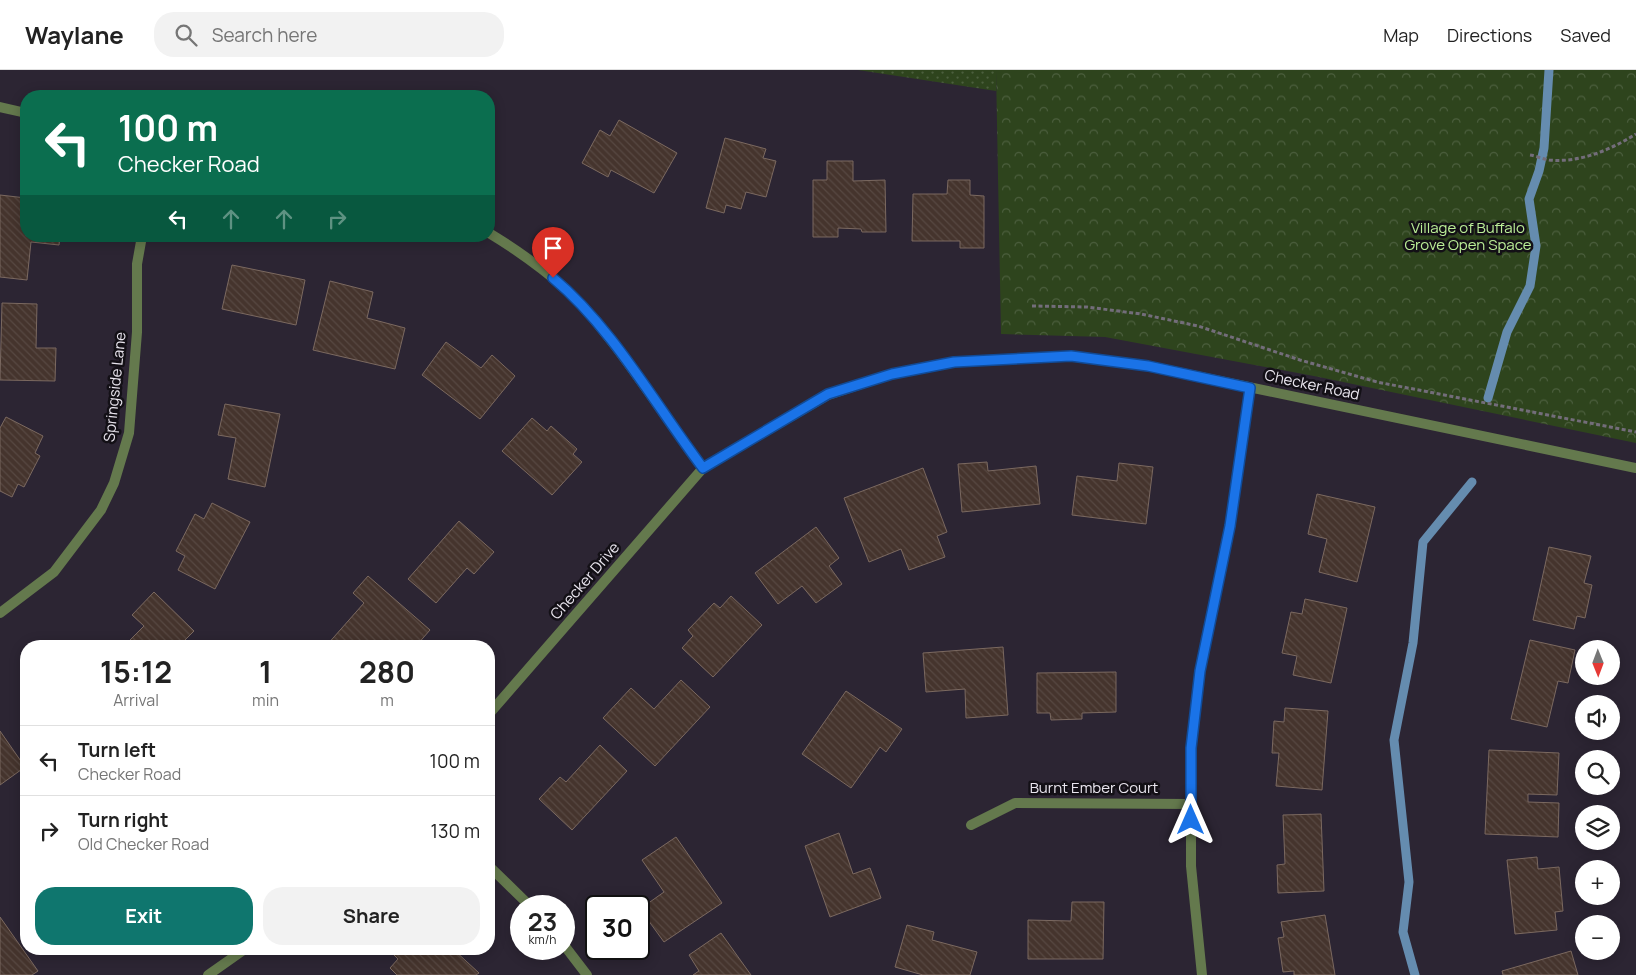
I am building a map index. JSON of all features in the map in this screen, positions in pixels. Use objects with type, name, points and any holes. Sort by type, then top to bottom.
[{"type":"street","points":[[0,107],[20,112]]},
{"type":"street","points":[[495,237],[525,255],[567,290],[600,327],[640,379],[703,468]]},
{"type":"street","name":"Springside Lane","points":[[0,613],[54,572],[101,510],[114,483],[129,433],[137,332],[136,264],[141,242]]},
{"type":"street","name":"Checker Road","points":[[703,468],[828,394],[892,374],[954,362],[1071,356],[1148,366],[1636,468]]},
{"type":"street","points":[[1202,975],[1191,866],[1191,748],[1200,671],[1230,526],[1250,388]]},
{"type":"street","name":"Checker Drive","points":[[495,707],[703,468]]},
{"type":"street","name":"Burnt Ember Court","points":[[971,825],[1015,803],[1191,804]]},
{"type":"street","points":[[495,872],[519,895]]},
{"type":"street","points":[[208,975],[236,955]]},
{"type":"street","points":[[575,960],[586,975]]},
{"type":"path","points":[[1530,155],[1550,160],[1585,158],[1622,143],[1636,134]]},
{"type":"path","points":[[1032,306],[1087,307],[1141,314],[1198,326],[1300,360],[1377,382],[1636,432]]},
{"type":"green space","points":[[858,70],[996,70],[996,91]]},
{"type":"green space","name":"Village of Buffalo Grove Open Space","points":[[996,70],[1636,70],[1636,443],[1319,377],[1105,337],[1001,334]]},
{"type":"building","points":[[619,120],[677,153],[654,193],[611,170],[608,177],[582,163],[600,130],[610,136]]},
{"type":"building","points":[[725,138],[766,149],[763,158],[776,161],[766,197],[746,192],[741,209],[726,205],[724,213],[706,208]]},
{"type":"building","points":[[827,161],[853,161],[853,181],[885,180],[886,232],[862,232],[861,229],[838,228],[838,237],[813,237],[813,180],[827,180]]},
{"type":"building","points":[[948,180],[970,180],[970,195],[984,196],[984,248],[960,248],[960,241],[912,241],[913,194],[947,194]]},
{"type":"building","points":[[0,195],[20,197],[20,242],[31,242],[27,280],[0,277]]},
{"type":"building","points":[[31,242],[59,242],[59,245]]},
{"type":"building","points":[[232,265],[305,280],[296,325],[222,309]]},
{"type":"building","points":[[330,281],[373,292],[367,318],[405,328],[395,369],[313,350]]},
{"type":"building","points":[[2,303],[37,304],[36,348],[56,348],[55,381],[0,380]]},
{"type":"building","points":[[446,342],[481,368],[492,355],[515,376],[480,419],[422,375]]},
{"type":"building","points":[[225,404],[280,414],[265,487],[228,479],[236,438],[218,435]]},
{"type":"building","points":[[6,417],[43,436],[35,453],[40,456],[24,487],[18,484],[12,497],[0,491],[0,428]]},
{"type":"building","points":[[532,418],[547,431],[551,426],[577,449],[573,454],[582,462],[552,495],[502,451]]},
{"type":"building","points":[[987,462],[988,471],[1036,466],[1040,504],[962,512],[958,464]]},
{"type":"building","points":[[1119,463],[1153,467],[1146,524],[1072,515],[1077,476],[1117,481]]},
{"type":"building","points":[[923,468],[947,532],[937,536],[945,557],[909,570],[901,549],[869,562],[844,498]]},
{"type":"building","points":[[1317,494],[1375,507],[1357,582],[1319,572],[1327,539],[1308,534]]},
{"type":"building","points":[[212,503],[250,522],[215,589],[178,570],[185,556],[176,551],[195,514],[204,519]]},
{"type":"building","points":[[459,521],[494,552],[474,574],[467,568],[436,603],[408,579]]},
{"type":"building","points":[[816,527],[839,558],[829,566],[842,584],[816,603],[802,586],[778,604],[755,573]]},
{"type":"building","points":[[1549,547],[1591,556],[1584,583],[1592,585],[1585,618],[1577,616],[1574,629],[1533,620]]},
{"type":"building","points":[[368,576],[430,630],[421,640],[331,640],[364,603],[353,593]]},
{"type":"building","points":[[154,592],[194,631],[185,640],[130,640],[144,626],[132,615]]},
{"type":"building","points":[[731,596],[762,625],[713,677],[682,648],[693,636],[688,630],[714,603],[720,608]]},
{"type":"building","points":[[1305,599],[1347,608],[1331,683],[1293,675],[1297,656],[1282,653],[1291,612],[1302,614]]},
{"type":"building","points":[[1530,640],[1575,650],[1568,683],[1558,681],[1547,727],[1511,719]]},
{"type":"building","points":[[1003,647],[1008,715],[966,718],[965,689],[926,692],[923,653]]},
{"type":"building","points":[[1116,672],[1116,712],[1082,713],[1082,719],[1051,720],[1050,713],[1037,713],[1037,673]]},
{"type":"building","points":[[681,680],[710,707],[655,766],[603,718],[631,688],[654,709]]},
{"type":"building","points":[[846,691],[902,729],[886,752],[880,747],[851,788],[802,754]]},
{"type":"building","points":[[1285,708],[1328,711],[1322,790],[1276,786],[1279,753],[1272,753],[1274,721],[1284,722]]},
{"type":"building","points":[[0,731],[20,760],[20,771],[0,785]]},
{"type":"building","points":[[600,745],[627,771],[572,830],[539,799],[560,777],[566,782]]},
{"type":"building","points":[[1489,750],[1559,753],[1557,795],[1528,794],[1528,802],[1559,803],[1558,837],[1485,834]]},
{"type":"building","points":[[1321,814],[1324,891],[1278,893],[1277,865],[1285,864],[1283,815]]},
{"type":"building","points":[[839,833],[853,874],[870,868],[881,898],[830,917],[805,846]]},
{"type":"building","points":[[676,837],[722,903],[664,942],[650,923],[650,902],[664,892],[642,860]]},
{"type":"building","points":[[1537,857],[1538,869],[1559,867],[1563,911],[1555,912],[1557,930],[1515,934],[1507,860]]},
{"type":"building","points":[[1072,902],[1104,902],[1103,959],[1028,959],[1028,920],[1071,921]]},
{"type":"building","points":[[1325,915],[1335,975],[1294,975],[1294,971],[1283,972],[1278,938],[1284,937],[1281,922]]},
{"type":"building","points":[[0,917],[20,945],[20,955],[27,955],[38,971],[32,975],[0,975]]},
{"type":"building","points":[[907,925],[934,932],[932,940],[977,952],[970,975],[923,975],[895,967]]},
{"type":"building","points":[[721,933],[751,975],[693,975],[699,971],[689,955]]},
{"type":"building","points":[[1571,951],[1578,975],[1503,975],[1502,971]]},
{"type":"building","points":[[394,955],[460,955],[479,973],[476,975],[397,975],[390,968],[398,959]]},
{"type":"waterway","points":[[1488,398],[1507,332],[1530,286],[1536,246],[1529,199],[1539,171],[1544,148],[1549,70]]},
{"type":"waterway","points":[[1415,975],[1403,932],[1409,882],[1394,740],[1413,643],[1423,542],[1472,482]]},
{"type":"route","points":[[553,278],[567,290],[600,327],[640,379],[703,468],[828,394],[892,374],[954,362],[1071,356],[1148,366],[1250,388],[1230,526],[1200,671],[1191,748],[1191,820]]}]
